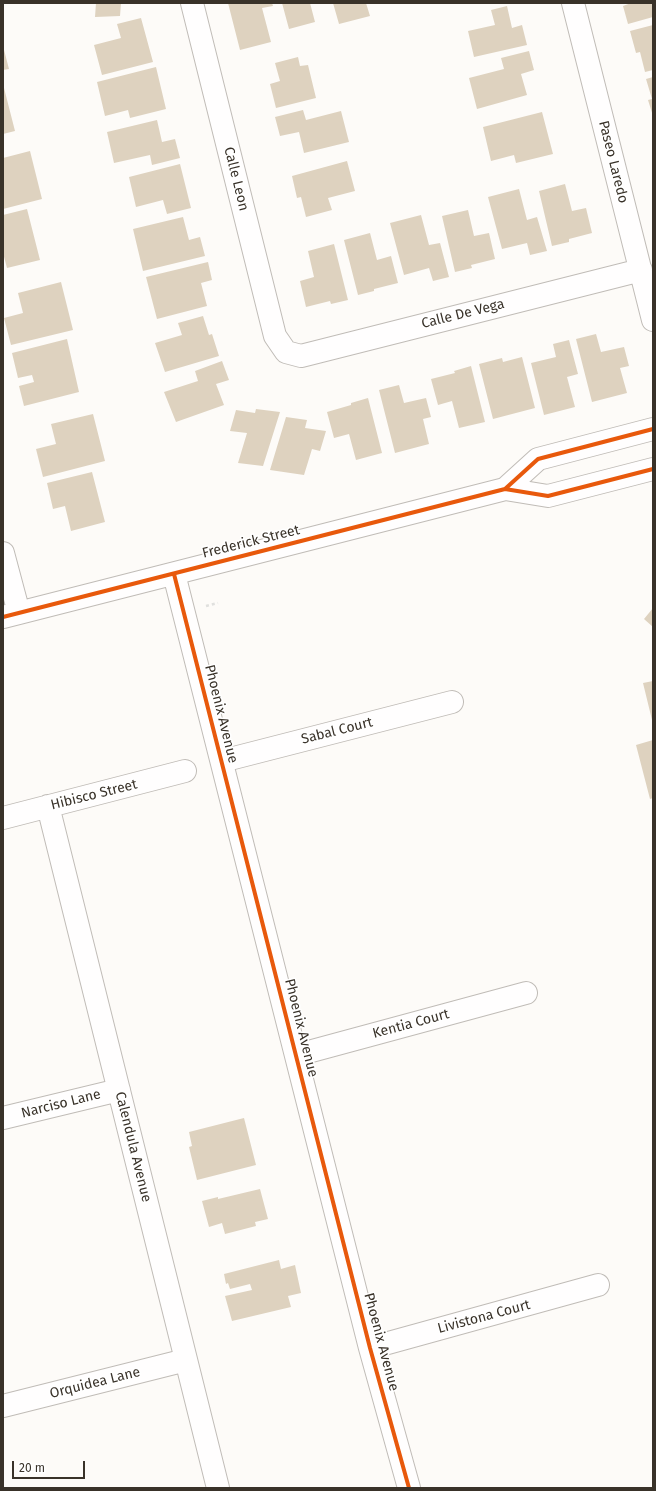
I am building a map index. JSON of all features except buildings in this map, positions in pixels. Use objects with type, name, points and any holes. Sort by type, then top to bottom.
[{"type":"street","name":"Calle Leon","points":[[192,3],[275,336],[286,352]]},
{"type":"street","name":"Paseo Laredo","points":[[573,3],[653,320]]},
{"type":"street","name":"Calle De Vega","points":[[286,352],[301,356],[641,270]]},
{"type":"street","name":"Frederick Street","points":[[505,489],[538,459],[653,429]]},
{"type":"street","name":"Frederick Street","points":[[11,615],[505,489],[548,496],[653,469]]},
{"type":"street","points":[[3,554],[11,615]]},
{"type":"street","name":"Phoenix Avenue","points":[[174,574],[370,1348],[409,1488]]},
{"type":"street","name":"Sabal Court","points":[[222,761],[452,702]]},
{"type":"street","name":"Hibisco Street","points":[[3,818],[185,771]]},
{"type":"street","name":"Calendula Avenue","points":[[48,806],[218,1488]]},
{"type":"street","name":"Kentia Court","points":[[296,1055],[526,993]]},
{"type":"street","name":"Narciso Lane","points":[[3,1118],[119,1090]]},
{"type":"street","name":"Livistona Court","points":[[370,1348],[598,1285]]},
{"type":"street","name":"Orquidea Lane","points":[[3,1406],[186,1360]]},
{"type":"cycle path","points":[[505,489],[538,459],[653,429]]},
{"type":"cycle path","points":[[3,617],[505,489],[548,496],[653,469]]},
{"type":"cycle path","points":[[174,574],[370,1348],[409,1488]]}]
